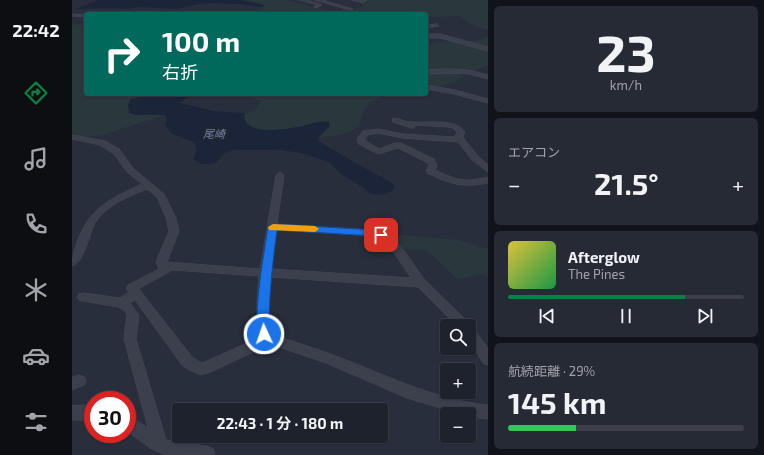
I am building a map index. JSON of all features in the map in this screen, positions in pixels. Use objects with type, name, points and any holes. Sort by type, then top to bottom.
[{"type":"street","points":[[302,0],[320,5],[316,7]]},
{"type":"street","points":[[318,0],[351,9]]},
{"type":"street","points":[[354,0],[364,2],[365,0]]},
{"type":"street","points":[[72,14],[84,16]]},
{"type":"street","points":[[428,27],[437,26]]},
{"type":"street","points":[[428,36],[440,36],[488,49]]},
{"type":"street","points":[[428,72],[464,70],[479,73],[488,77]]},
{"type":"street","points":[[428,87],[455,92],[488,101]]},
{"type":"street","points":[[396,120],[445,138],[460,140]]},
{"type":"street","points":[[405,124],[415,122],[434,125],[444,124],[460,130],[460,140],[475,158],[488,169]]},
{"type":"street","points":[[445,138],[440,139],[418,136],[402,136],[385,132],[371,132],[366,133],[361,139],[362,142],[378,152],[398,145],[431,161],[433,165],[430,171],[459,184],[472,184],[488,180]]},
{"type":"street","points":[[72,137],[103,143],[118,152],[130,170],[161,196],[171,218],[174,231],[161,262],[163,266],[168,268],[421,283]]},
{"type":"street","points":[[267,340],[264,334],[263,321],[266,274],[280,175]]},
{"type":"street","points":[[72,262],[80,251],[86,232],[95,214],[106,205],[148,185]]},
{"type":"street","points":[[273,227],[375,233],[381,235],[398,249],[421,283],[458,319]]},
{"type":"street","points":[[168,268],[132,288],[187,361],[194,366],[201,369],[208,367],[267,340],[279,342],[330,359],[408,392],[470,410],[488,412]]},
{"type":"street","points":[[122,303],[135,292]]},
{"type":"street","points":[[83,297],[122,303],[129,308],[133,315],[130,339],[160,445]]},
{"type":"street","points":[[476,341],[488,359]]},
{"type":"street","points":[[72,414],[84,412]]},
{"type":"street","points":[[136,428],[141,430],[153,442],[167,449],[207,454]]},
{"type":"shaded area","points":[[242,0],[287,0],[328,11],[357,9],[368,2],[366,0],[488,0],[488,30],[472,25],[460,16],[428,17],[428,12],[257,12],[263,8],[260,3]]},
{"type":"shaded area","points":[[72,24],[84,25],[84,96],[184,96],[181,106],[171,113],[102,135],[72,139]]},
{"type":"shaded area","points":[[488,37],[488,65],[466,74],[456,82],[428,89],[428,45],[439,42],[476,41]]},
{"type":"shaded area","points":[[249,96],[389,96],[373,100],[365,108],[355,129],[349,132],[314,139],[287,141],[265,139],[231,121],[252,111],[261,101]]},
{"type":"shaded area","points":[[381,233],[458,240],[488,249],[488,277],[481,274],[458,279],[426,250],[403,249]]},
{"type":"water","points":[[98,0],[242,0],[264,5],[263,7],[209,3],[177,9],[139,7],[127,9],[76,9]]},
{"type":"water","name":"尾崎","points":[[147,96],[189,96],[180,103],[213,111],[244,113],[246,122],[258,129],[276,130],[304,126],[324,121],[329,122],[330,126],[318,139],[320,142],[387,180],[393,184],[395,188],[383,194],[369,193],[364,188],[340,173],[329,162],[302,153],[279,150],[233,150],[225,153],[215,163],[202,164],[194,160],[196,153],[195,144],[171,133],[165,125],[167,117],[164,115],[136,115],[129,113],[128,105],[131,99]]},
{"type":"slow traffic","points":[[273,228],[315,229]]},
{"type":"route","points":[[264,334],[263,321],[266,274],[273,227],[375,233],[381,235]]}]
